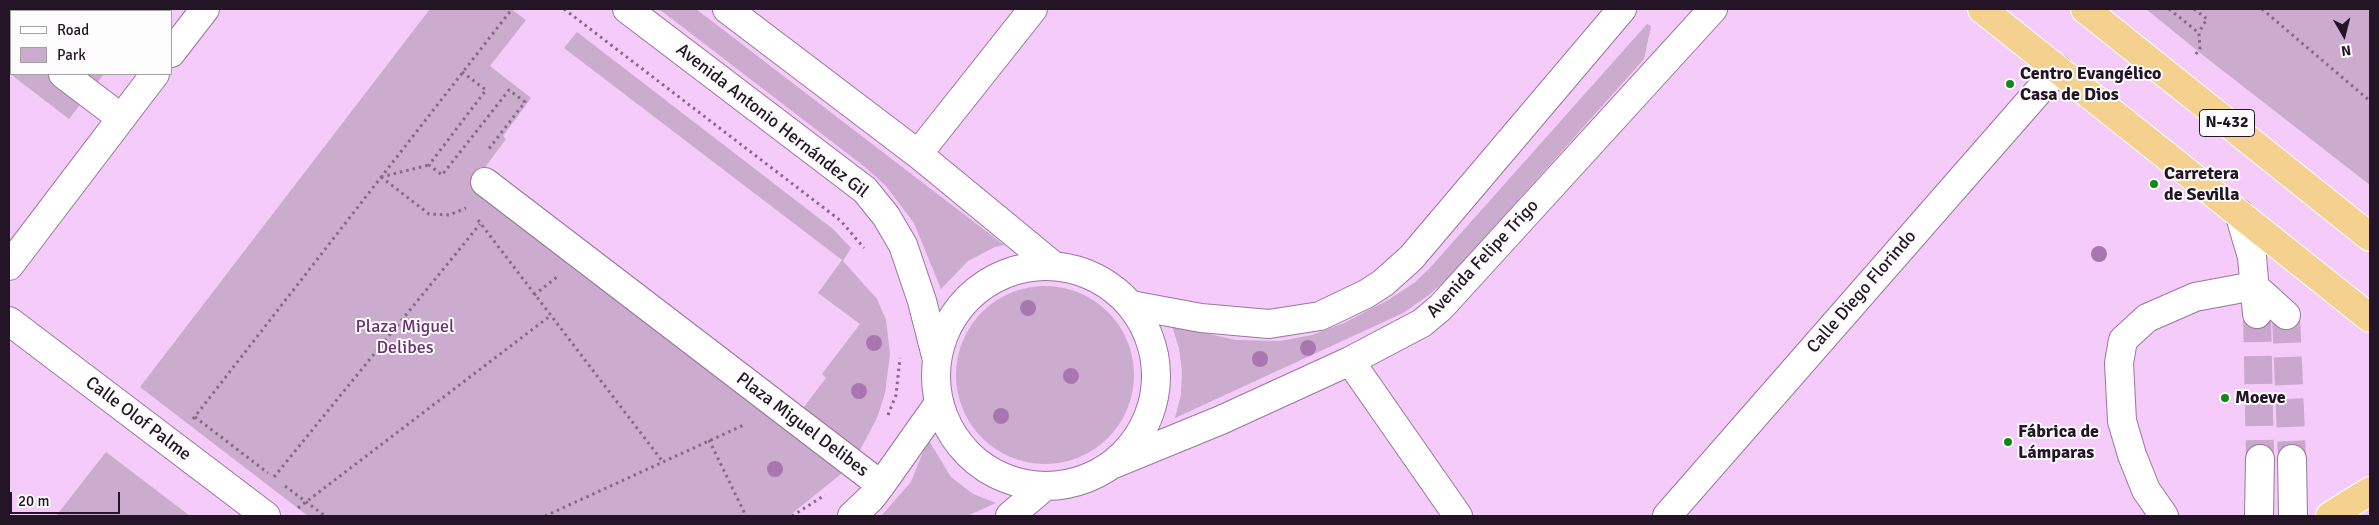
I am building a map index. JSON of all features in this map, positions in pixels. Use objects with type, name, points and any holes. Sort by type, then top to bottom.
[{"type":"highway","points":[[1982,9],[2370,318]]},
{"type":"highway","name":"N-432","points":[[2084,9],[2370,237]]},
{"type":"highway","points":[[2330,516],[2370,491]]},
{"type":"street","points":[[172,52],[205,9]]},
{"type":"street","name":"Avenida Antonio Hernández Gil","points":[[627,9],[865,190],[886,216],[903,245],[922,302],[937,360]]},
{"type":"street","points":[[727,9],[918,154],[1054,266]]},
{"type":"street","points":[[918,154],[1033,9]]},
{"type":"street","points":[[1131,305],[1201,318],[1269,324],[1320,316],[1366,294],[1383,283],[1411,258],[1622,9]]},
{"type":"street","name":"Avenida Felipe Trigo","points":[[1111,465],[1173,442],[1350,361],[1422,323],[1441,307],[1713,9]]},
{"type":"street","name":"Calle Diego Florindo","points":[[1667,516],[2058,69]]},
{"type":"street","points":[[64,75],[121,118]]},
{"type":"street","points":[[9,266],[154,75]]},
{"type":"street","name":"Plaza Miguel Delibes","points":[[485,182],[881,485]]},
{"type":"street","points":[[2239,213],[2252,257],[2256,314]]},
{"type":"street","points":[[1028,266],[1054,266],[1076,269],[1099,278],[1122,294],[1131,305],[1149,334],[1156,360],[1157,389],[1149,417],[1134,443],[1111,465],[1078,481],[1045,486],[1023,484],[1002,477],[982,466],[968,454],[956,439],[945,420],[939,403],[936,384],[937,360],[950,322],[973,292],[1004,273],[1028,266]]},
{"type":"street","points":[[2254,286],[2286,315]]},
{"type":"street","points":[[2164,516],[2146,490],[2132,455],[2122,421],[2119,363],[2123,340],[2147,318],[2195,297],[2254,286]]},
{"type":"street","name":"Calle Olof Palme","points":[[9,321],[173,445],[280,514]]},
{"type":"street","points":[[1350,361],[1458,516]]},
{"type":"street","points":[[852,516],[881,485],[939,403]]},
{"type":"street","points":[[2259,516],[2260,459]]},
{"type":"street","points":[[2292,459],[2293,516]]},
{"type":"street","points":[[1010,516],[1045,486]]},
{"type":"path","points":[[173,445],[512,9]]},
{"type":"path","points":[[564,9],[841,221],[875,263],[903,245]]},
{"type":"path","points":[[2169,9],[2199,32]]},
{"type":"path","points":[[2176,82],[2200,49],[2199,32],[2207,19],[2194,9]]},
{"type":"path","points":[[2262,9],[2370,101]]},
{"type":"path","points":[[381,177],[429,165],[486,90],[462,72]]},
{"type":"path","points":[[429,165],[442,175],[509,90],[525,102],[485,154]]},
{"type":"path","points":[[381,177],[429,214],[449,215],[468,207]]},
{"type":"path","points":[[465,201],[472,213]]},
{"type":"path","points":[[476,218],[663,462]]},
{"type":"path","points":[[274,477],[480,224]]},
{"type":"path","points":[[280,514],[306,502],[550,316]]},
{"type":"path","points":[[886,420],[896,395],[900,354]]},
{"type":"path","points":[[545,516],[709,440],[782,409]]},
{"type":"path","points":[[195,417],[325,516]]},
{"type":"path","points":[[709,440],[746,516]]},
{"type":"green space","name":"Plaza Miguel Delibes","points":[[430,9],[511,9],[526,20],[490,66],[531,98],[503,136],[506,139],[483,170],[800,412],[826,378],[822,374],[860,324],[818,293],[842,260],[564,48],[577,32],[833,229],[851,248],[843,261],[877,299],[886,320],[890,354],[885,393],[877,418],[852,465],[789,516],[308,516],[140,387]]},
{"type":"green space","points":[[659,9],[696,9],[1004,245],[995,247],[968,261],[941,289],[914,223],[886,186],[865,167]]},
{"type":"green space","points":[[2146,9],[2370,9],[2370,185],[2204,56]]},
{"type":"green space","points":[[10,18],[10,74],[9,73]]},
{"type":"green space","points":[[1647,24],[1651,26],[1644,59],[1447,280],[1403,313],[1175,418],[1181,395],[1182,371],[1179,348],[1172,326],[1236,340],[1280,341],[1312,335],[1344,323],[1388,300],[1414,283],[1429,269]]},
{"type":"green space","points":[[12,75],[103,75],[69,119]]},
{"type":"green space","points":[[1036,286],[1054,286],[1071,289],[1087,296],[1102,306],[1114,318],[1124,333],[1131,349],[1134,375],[1133,392],[1128,409],[1114,432],[1102,444],[1087,454],[1071,461],[1054,464],[1036,464],[1019,461],[1003,454],[988,444],[976,432],[966,417],[959,401],[956,384],[956,366],[959,349],[966,333],[976,318],[988,306],[1003,296],[1019,289]]},
{"type":"green space","points":[[928,439],[951,477],[973,494],[996,503],[967,516],[881,516],[911,482]]},
{"type":"green space","points":[[106,452],[190,516],[56,516]]},
{"type":"tunnel","points":[[2257,314],[2260,459]]},
{"type":"tunnel","points":[[2286,315],[2292,459]]},
{"type":"place","name":"Centro Evangélico Casa de Dios","points":[[2010,84]]},
{"type":"place","name":"Carretera de Sevilla","points":[[2154,184]]},
{"type":"place","name":"Moeve","points":[[2225,398]]},
{"type":"place","name":"Fábrica de Lámparas","points":[[2008,442]]}]
